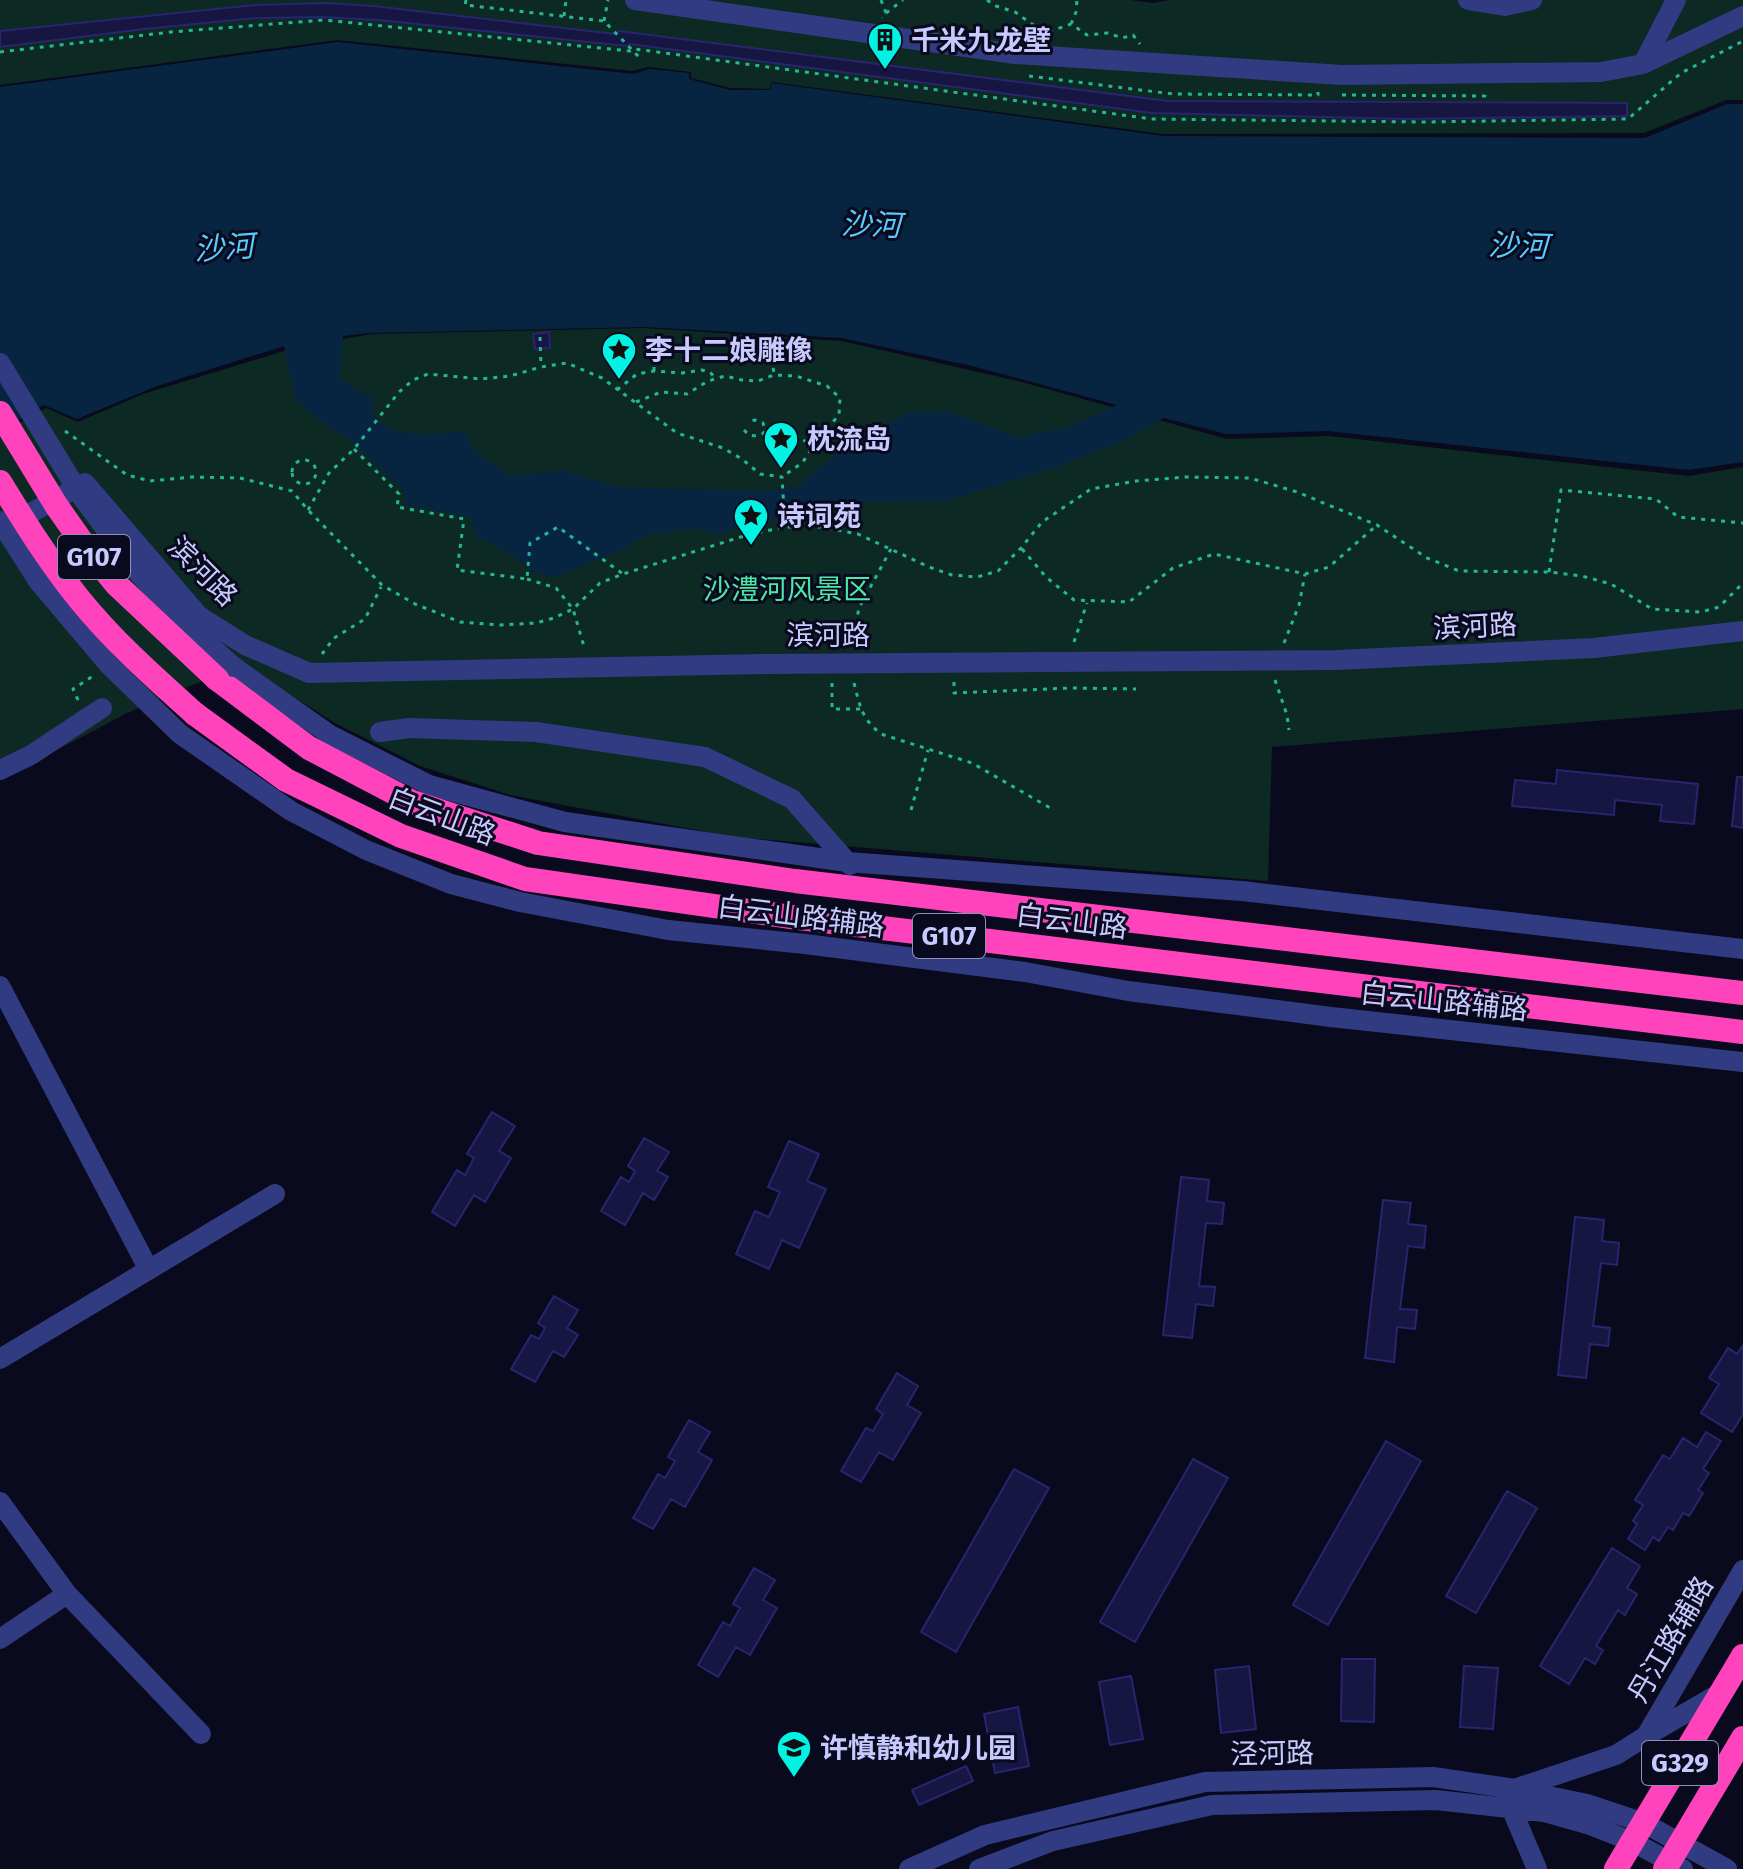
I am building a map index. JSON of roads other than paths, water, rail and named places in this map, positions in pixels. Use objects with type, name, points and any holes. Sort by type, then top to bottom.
[{"type":"highway","name":"G107","points":[[0,413],[56,505],[117,585],[226,673]]},
{"type":"highway","name":"白云山路","points":[[0,482],[36,541],[82,603],[133,658],[195,714],[286,780],[401,836],[525,879],[791,917],[1743,1032]]},
{"type":"highway","name":"白云山路","points":[[226,673],[309,748],[412,802],[538,843],[795,881],[1743,993]]},
{"type":"highway","name":"G329","points":[[1616,1869],[1743,1656]]},
{"type":"highway","name":"G329","points":[[1674,1861],[1743,1738]]},
{"type":"street","points":[[635,0],[1015,54],[1342,75],[1601,72],[1643,64],[1743,16]]},
{"type":"street","points":[[1468,0],[1505,6],[1532,0]]},
{"type":"street","points":[[1643,64],[1673,7]]},
{"type":"street","points":[[1673,7],[1674,28],[1683,35],[1697,38]]},
{"type":"street","points":[[0,363],[81,496],[141,576],[226,673],[330,735],[429,785],[565,822],[847,862],[1242,891],[1743,949]]},
{"type":"street","name":"滨河路","points":[[0,530],[85,483],[199,616],[245,645],[309,673],[589,666],[1336,660],[1594,648],[1743,631]]},
{"type":"street","name":"白云山路辅路","points":[[0,521],[38,581],[109,665],[180,734],[291,811],[366,850],[451,884],[520,902],[668,930],[1025,972],[1128,991],[1331,1017],[1743,1062]]},
{"type":"street","points":[[4,765],[31,755],[95,713]]},
{"type":"street","points":[[380,732],[409,728],[536,732],[705,757],[792,799],[871,890]]},
{"type":"street","points":[[0,986],[149,1270]]},
{"type":"street","points":[[0,1359],[275,1194]]},
{"type":"street","points":[[0,1502],[67,1594],[201,1734]]},
{"type":"street","name":"丹江路辅路","points":[[1646,1736],[1743,1570]]},
{"type":"street","points":[[0,1639],[67,1594]]},
{"type":"street","points":[[1515,1789],[1616,1755],[1722,1692]]},
{"type":"street","name":"泾河路","points":[[909,1869],[985,1835],[1205,1782],[1433,1777],[1587,1804],[1638,1832]]},
{"type":"street","name":"泾河路","points":[[979,1869],[1053,1841],[1212,1805],[1436,1800],[1544,1812],[1590,1825],[1638,1832]]},
{"type":"street","points":[[1512,1810],[1537,1869]]},
{"type":"street","points":[[1638,1832],[1674,1861],[1727,1869]]},
{"type":"water","name":"沙河","points":[[338,42],[634,74],[649,69],[689,73],[689,79],[730,90],[771,90],[771,83],[1164,136],[1645,138],[1727,104],[1743,104],[1743,462],[1689,470],[1328,431],[1226,434],[1164,418],[1123,441],[1054,468],[950,500],[865,502],[803,512],[715,535],[695,528],[647,535],[611,555],[554,577],[533,572],[515,557],[475,535],[471,517],[404,505],[406,493],[352,441],[296,401],[284,346],[157,386],[77,419],[44,405],[0,431],[0,87]],"holes":[[[644,327],[842,338],[972,366],[1117,405],[1072,426],[1018,438],[951,412],[911,412],[853,440],[799,486],[768,491],[619,487],[562,470],[511,476],[475,452],[465,432],[421,435],[386,428],[373,415],[372,397],[339,379],[343,336],[370,333]]]},
{"type":"place","name":"千米九龙壁","points":[[885,71]]},
{"type":"place","name":"李十二娘雕像","points":[[619,381]]},
{"type":"place","name":"枕流岛","points":[[781,470]]},
{"type":"place","name":"诗词苑","points":[[751,547]]},
{"type":"place","name":"许慎静和幼儿园","points":[[794,1779]]},
{"type":"park label","name":"沙澧河风景区","points":[[787,589]]}]
